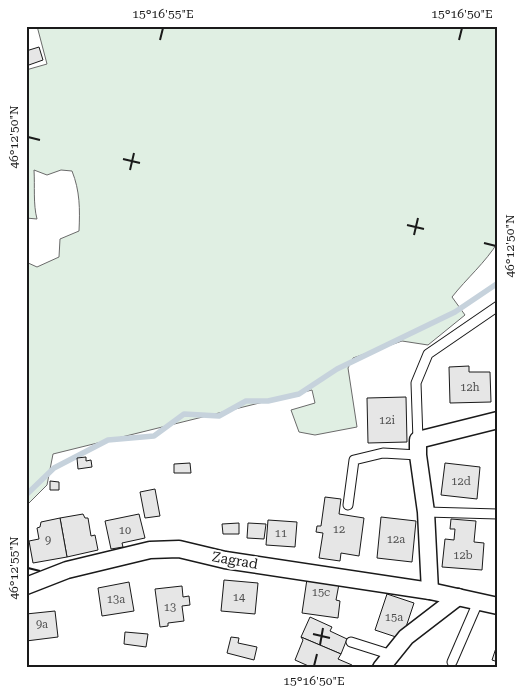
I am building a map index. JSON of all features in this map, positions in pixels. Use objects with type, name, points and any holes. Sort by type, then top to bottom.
[{"type":"street","points":[[430,591],[426,512],[418,447],[498,420]]},
{"type":"street","name":"Zagrad","points":[[26,586],[67,570],[150,550],[179,549],[225,560],[430,591],[498,606]]},
{"type":"street","points":[[387,661],[406,637],[458,597]]},
{"type":"lane","points":[[348,504],[354,460],[418,447],[416,383],[428,354],[498,306]]},
{"type":"lane","points":[[426,512],[498,514]]},
{"type":"lane","points":[[452,662],[478,602]]},
{"type":"lane","points":[[351,642],[387,661]]},
{"type":"green space","points":[[37,26],[498,26],[498,242],[452,297],[465,315],[428,345],[402,341],[353,358],[348,368],[357,427],[315,435],[299,432],[291,410],[315,403],[312,390],[53,454],[47,485],[26,506],[26,262],[37,267],[59,257],[60,239],[79,231],[78,193],[72,171],[61,170],[47,175],[34,170],[37,219],[26,218],[26,70],[47,64]]},
{"type":"building","points":[[39,47],[43,60],[26,66],[26,51]]},
{"type":"building","points":[[469,366],[469,372],[490,372],[491,402],[450,403],[449,367]]},
{"type":"building","points":[[406,397],[407,442],[368,443],[367,398]]},
{"type":"building","points":[[86,457],[86,461],[91,460],[92,467],[78,469],[77,458]]},
{"type":"building","points":[[190,463],[191,473],[174,473],[174,464]]},
{"type":"building","points":[[445,463],[480,467],[477,499],[441,495]]},
{"type":"building","points":[[50,481],[59,482],[59,490],[50,490]]},
{"type":"building","points":[[155,489],[160,516],[145,518],[140,492]]},
{"type":"building","points":[[325,497],[341,499],[339,514],[364,518],[359,556],[341,553],[340,561],[319,558],[323,533],[316,532],[317,526],[321,526]]},
{"type":"building","points":[[83,514],[85,518],[88,518],[91,536],[95,535],[98,550],[67,557],[60,518]]},
{"type":"building","points":[[139,514],[145,538],[122,543],[123,547],[111,549],[105,521]]},
{"type":"building","points":[[381,517],[416,521],[412,562],[377,558]]},
{"type":"building","points":[[60,518],[67,557],[33,563],[29,541],[39,539],[37,528],[40,527],[41,522]]},
{"type":"building","points":[[451,519],[476,521],[474,542],[484,543],[482,570],[442,567],[445,539],[454,540],[455,529],[450,529]]},
{"type":"building","points":[[268,520],[297,522],[295,547],[266,545]]},
{"type":"building","points":[[239,523],[239,534],[223,534],[222,524]]},
{"type":"building","points":[[248,523],[266,524],[264,539],[247,538]]},
{"type":"building","points":[[307,579],[339,584],[336,600],[340,601],[338,618],[302,613]]},
{"type":"building","points":[[224,580],[258,583],[255,614],[221,611]]},
{"type":"building","points":[[129,582],[134,611],[102,616],[98,588]]},
{"type":"building","points":[[182,586],[183,597],[189,596],[190,605],[182,606],[184,621],[168,623],[168,626],[160,627],[155,589]]},
{"type":"building","points":[[387,594],[414,603],[402,639],[375,630]]},
{"type":"building","points":[[55,611],[58,637],[26,641],[26,614]]},
{"type":"building","points":[[310,617],[332,627],[330,631],[347,639],[341,654],[301,637]]},
{"type":"building","points":[[125,632],[148,634],[146,647],[124,644]]},
{"type":"building","points":[[231,637],[239,638],[238,643],[257,647],[254,660],[227,653]]},
{"type":"building","points":[[301,637],[341,654],[338,659],[352,665],[351,668],[313,668],[295,660],[303,640]]},
{"type":"building","points":[[496,648],[498,648],[498,662],[492,660]]},
{"type":"waterway","points":[[26,495],[54,468],[108,440],[154,436],[184,414],[219,416],[246,401],[268,401],[299,394],[337,369],[455,312],[498,283]]}]
